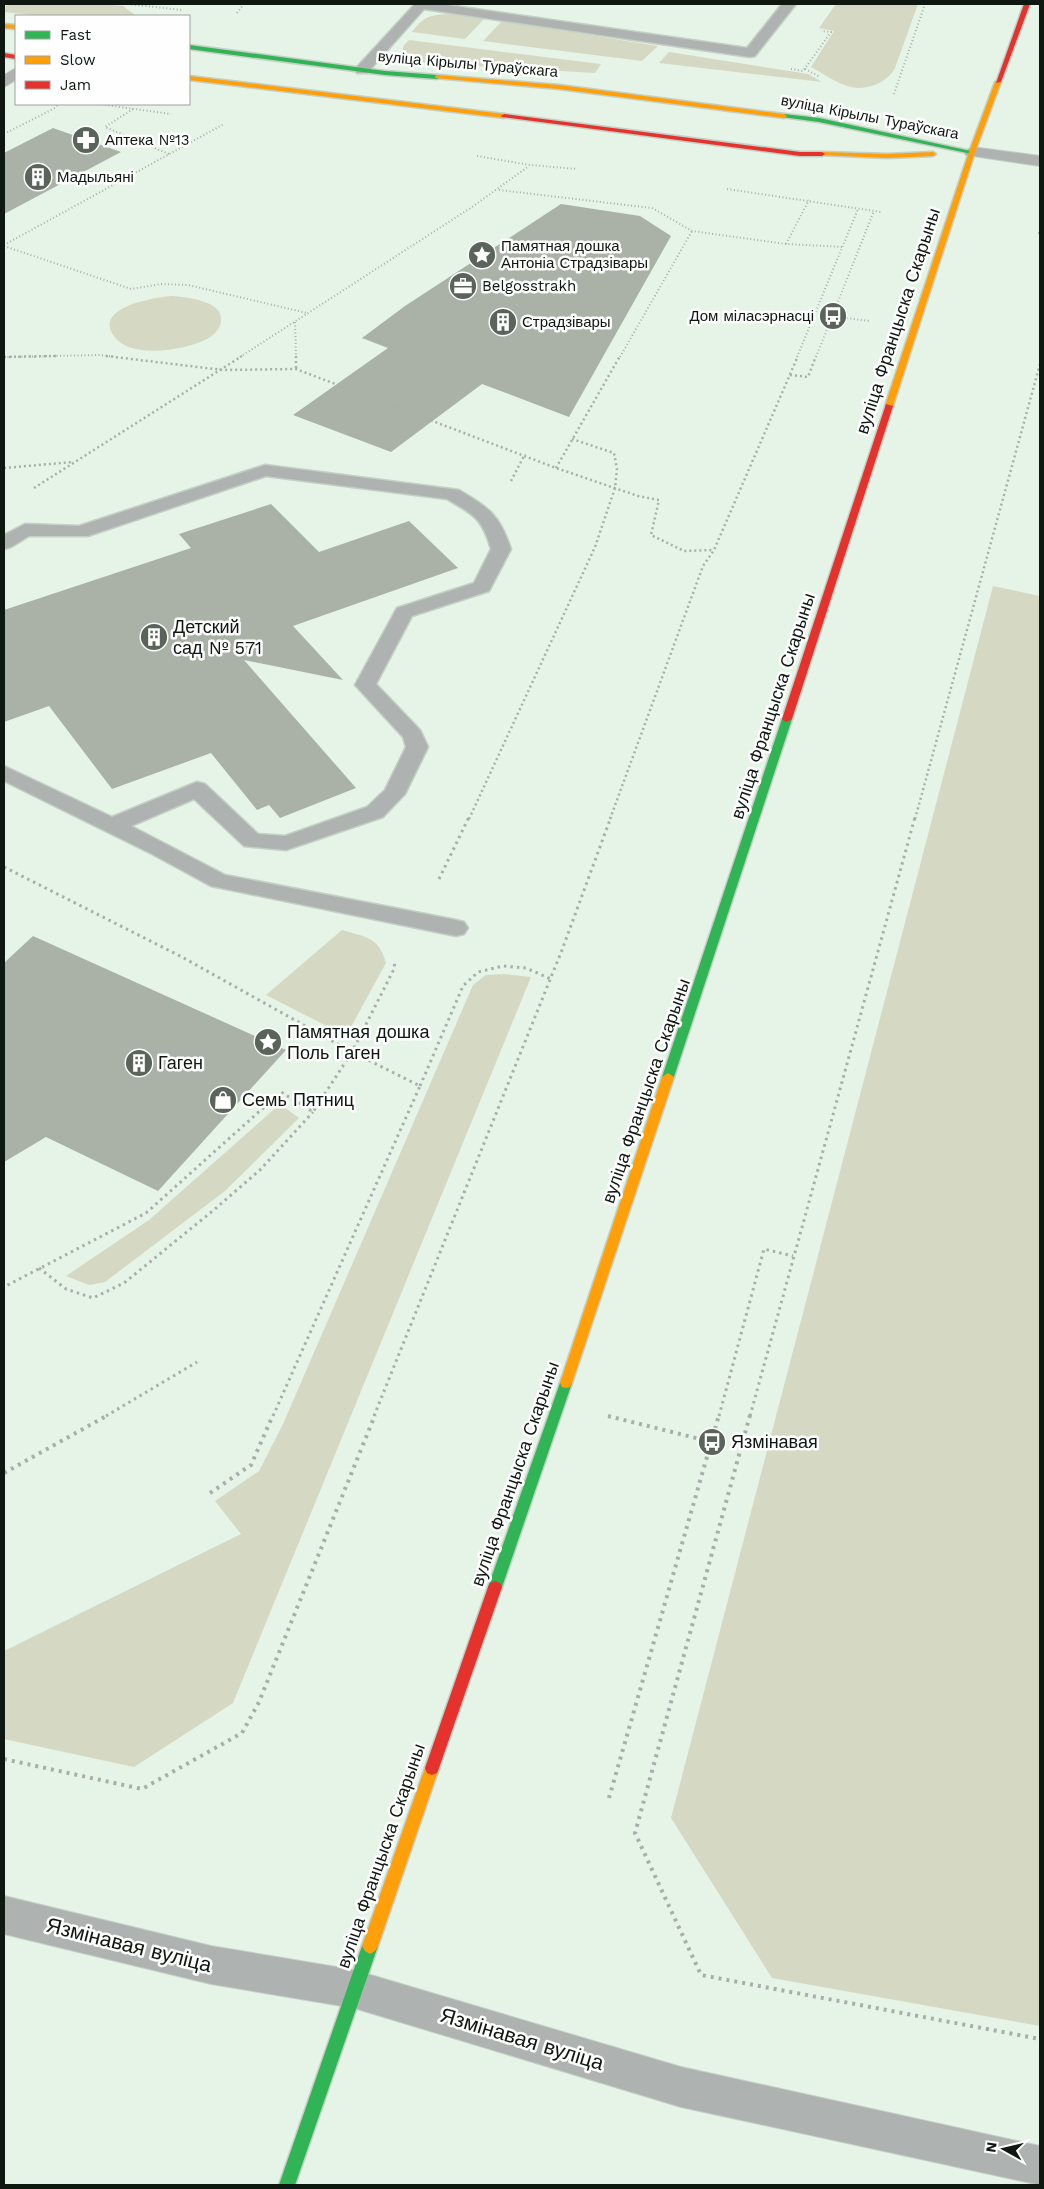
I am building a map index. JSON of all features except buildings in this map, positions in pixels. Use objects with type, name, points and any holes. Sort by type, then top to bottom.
[{"type":"main road","name":"вуліца Францыска Скарыны","points":[[287,2185],[560,1403],[804,669],[913,328],[972,152],[1027,4]]},
{"type":"main road","name":"вуліца Кірылы Тураўскага","points":[[190,47],[362,70],[559,87],[819,120],[972,152]]},
{"type":"main road","name":"вуліца Кірылы Тураўскага","points":[[190,78],[461,110],[800,154],[887,156],[972,152]]},
{"type":"street","points":[[4,82],[15,74]]},
{"type":"street","points":[[972,152],[1040,161]]},
{"type":"street","name":"Язмінавая вуліца","points":[[4,1915],[211,1965],[354,1989],[682,2087],[1040,2166]]},
{"type":"lane","points":[[362,70],[422,4],[750,53],[789,4]]},
{"type":"lane","points":[[4,543],[25,530],[81,532],[265,470],[452,494],[479,510],[494,527],[502,549],[482,587],[404,612],[365,685],[413,735],[417,747],[394,794],[375,812],[286,843],[252,841],[197,788],[111,826]]},
{"type":"lane","points":[[4,773],[219,881],[456,928]]},
{"type":"path","points":[[235,16],[244,4]]},
{"type":"path","points":[[921,4],[922,10]]},
{"type":"path","points":[[894,95],[925,4]]},
{"type":"path","points":[[4,134],[56,108],[58,105]]},
{"type":"path","points":[[134,109],[105,127],[172,155]]},
{"type":"path","points":[[229,122],[4,246],[131,289],[161,284],[188,285],[308,313]]},
{"type":"path","points":[[27,492],[223,370],[499,190],[530,165]]},
{"type":"path","points":[[499,190],[652,208],[692,231],[786,244],[844,247]]},
{"type":"path","points":[[786,244],[813,194]]},
{"type":"path","points":[[4,1759],[142,1789],[242,1733],[259,1702],[551,979],[703,566],[714,550],[790,375],[858,209]]},
{"type":"path","points":[[790,375],[808,378],[874,210]]},
{"type":"path","points":[[556,468],[692,231]]},
{"type":"path","points":[[295,322],[296,369]]},
{"type":"path","points":[[4,357],[99,355],[223,370],[296,369],[556,468],[638,496],[659,500],[651,535],[684,551],[714,550]]},
{"type":"path","points":[[1040,364],[635,1833],[701,1975],[1040,2039]]},
{"type":"path","points":[[436,881],[442,876],[595,547],[615,488],[617,469],[614,453],[572,439]]},
{"type":"path","points":[[4,468],[75,462]]},
{"type":"path","points":[[4,866],[182,957],[352,1052],[420,1086]]},
{"type":"path","points":[[40,1268],[66,1289],[93,1298],[124,1283],[261,1169],[313,1112],[352,1052],[394,969],[397,953]]},
{"type":"path","points":[[210,1493],[251,1465],[463,986],[478,972],[503,966],[526,968],[551,979]]},
{"type":"path","points":[[4,1287],[146,1213],[281,1092],[313,1112]]},
{"type":"path","points":[[609,1798],[712,1442],[764,1249],[793,1256]]},
{"type":"path","points":[[4,1473],[140,1397],[197,1362]]},
{"type":"path","points":[[560,1403],[712,1442]]},
{"type":"green space","points":[[8,4],[104,4],[123,6],[135,15],[32,15],[4,12],[4,8]]},
{"type":"green space","points":[[836,4],[918,4],[895,68],[882,81],[864,88],[851,87],[835,81],[811,67],[834,31],[819,28]]},
{"type":"green space","points":[[452,14],[485,18],[465,39],[412,32],[421,22],[429,17]]},
{"type":"green space","points":[[502,21],[658,46],[642,61],[483,41]]},
{"type":"green space","points":[[409,40],[601,64],[595,73],[425,63],[413,60],[402,51],[404,45]]},
{"type":"green space","points":[[669,52],[808,74],[822,82],[659,63]]},
{"type":"green space","points":[[172,296],[203,301],[217,309],[221,321],[216,332],[207,339],[186,347],[159,351],[132,348],[114,336],[110,326],[112,318],[119,311],[141,301]]},
{"type":"green space","points":[[993,586],[1040,596],[1040,2026],[772,1978],[671,1818]]},
{"type":"green space","points":[[342,930],[370,939],[380,948],[386,963],[346,1036],[266,995]]},
{"type":"green space","points":[[504,974],[531,977],[233,1703],[134,1767],[4,1739],[4,1651],[241,1534],[215,1501],[259,1471],[283,1424],[473,985],[486,975]]},
{"type":"green space","points":[[280,1104],[299,1118],[225,1191],[105,1282],[89,1285],[66,1276],[149,1220]]},
{"type":"traffic: fast","points":[[190,47],[385,73],[437,77]]},
{"type":"traffic: fast","points":[[784,116],[819,120],[972,152]]},
{"type":"traffic: fast","points":[[668,1077],[787,719]]},
{"type":"traffic: fast","points":[[495,1587],[566,1383]]},
{"type":"traffic: fast","points":[[287,2185],[370,1946]]},
{"type":"traffic: slow","points":[[4,26],[15,27]]},
{"type":"traffic: slow","points":[[437,77],[559,87],[784,116]]},
{"type":"traffic: slow","points":[[190,78],[504,116]]},
{"type":"traffic: slow","points":[[889,406],[972,152],[998,82]]},
{"type":"traffic: slow","points":[[822,154],[887,156],[933,154]]},
{"type":"traffic: slow","points":[[566,1383],[668,1077]]},
{"type":"traffic: slow","points":[[370,1946],[432,1768]]},
{"type":"traffic: jam","points":[[998,82],[1027,4]]},
{"type":"traffic: jam","points":[[4,55],[15,57]]},
{"type":"traffic: jam","points":[[504,116],[800,154],[822,154]]},
{"type":"traffic: jam","points":[[787,719],[889,406]]},
{"type":"traffic: jam","points":[[432,1768],[495,1587]]},
{"type":"place","name":"Аптека №13","points":[[86,140]]},
{"type":"place","name":"Мадыльяні","points":[[38,177]]},
{"type":"place","name":"Памятная дошка Антоніа Страдзівары","points":[[482,255]]},
{"type":"place","name":"Belgosstrakh","points":[[463,286]]},
{"type":"place","name":"Дом міласэрнасці","points":[[833,316]]},
{"type":"place","name":"Страдзівары","points":[[503,322]]},
{"type":"place","name":"Детский сад № 571","points":[[154,637]]},
{"type":"place","name":"Памятная дошка Поль Гаген","points":[[268,1042]]},
{"type":"place","name":"Гаген","points":[[139,1063]]},
{"type":"place","name":"Семь Пятниц","points":[[223,1100]]},
{"type":"place","name":"Язмінавая","points":[[712,1442]]}]
